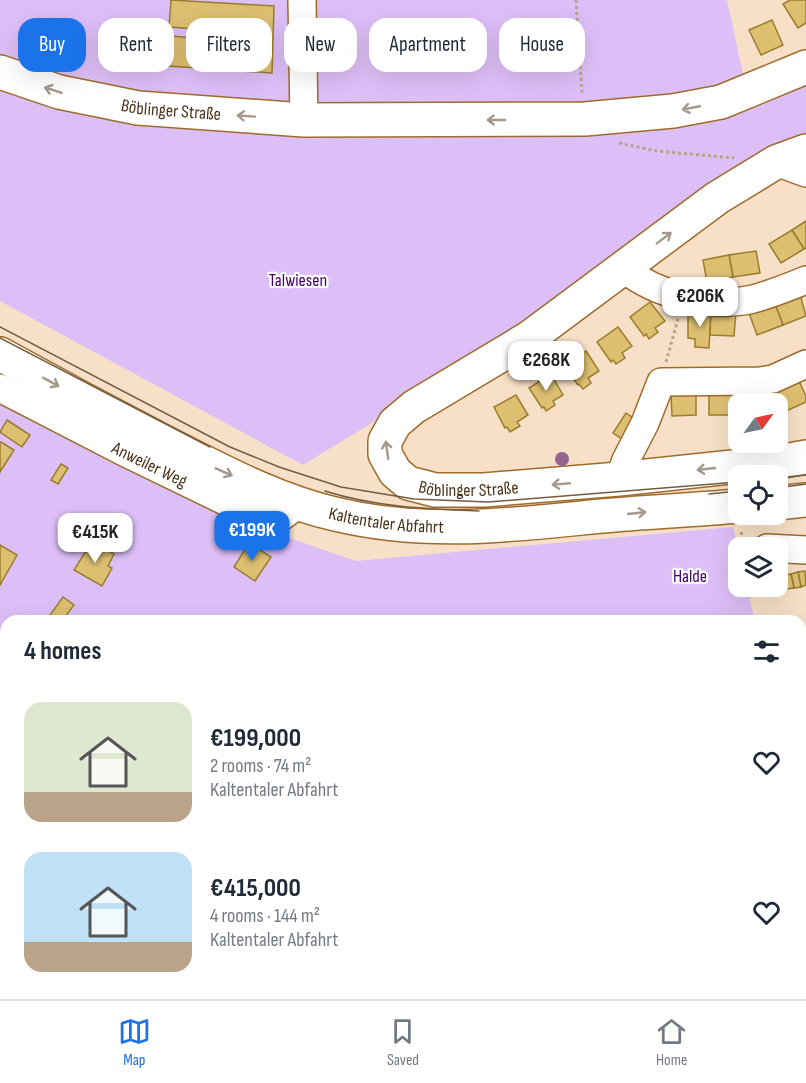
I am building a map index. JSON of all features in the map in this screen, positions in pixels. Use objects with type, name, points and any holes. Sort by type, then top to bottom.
[{"type":"main road","name":"Böblinger Straße","points":[[0,72],[59,92],[138,108],[304,120],[581,119],[674,111],[721,102],[806,67]]},
{"type":"main road","name":"Böblinger Straße","points":[[796,162],[717,198],[529,338],[414,407],[395,423],[386,441],[385,454],[395,472],[408,483],[435,490],[484,490],[619,479],[806,457]]},
{"type":"main road","name":"Kaltentaler Abfahrt","points":[[0,354],[219,470],[299,504],[336,515],[380,522],[453,528],[728,507]]},
{"type":"main road","points":[[788,502],[806,500]]},
{"type":"street","points":[[302,0],[304,120]]},
{"type":"street","points":[[624,269],[638,280],[685,297],[704,301],[733,302],[752,299],[806,280]]},
{"type":"street","points":[[619,479],[661,382],[760,381],[773,379],[806,364]]},
{"type":"street","name":"Anweiler Weg","points":[[0,388],[266,521],[280,518],[299,504]]},
{"type":"street","points":[[788,549],[806,550]]},
{"type":"path","points":[[576,0],[583,87],[581,119]]},
{"type":"path","points":[[611,141],[657,151],[708,157],[796,162]]},
{"type":"path","points":[[661,382],[673,332],[685,297]]},
{"type":"green space","name":"Talwiesen","points":[[0,0],[727,0],[747,92],[806,81],[806,139],[524,330],[303,465],[0,301]]},
{"type":"green space","name":"Halde","points":[[0,397],[87,446],[275,533],[356,561],[733,527],[736,537],[728,537],[728,597],[749,597],[754,615],[0,615]]},
{"type":"building","points":[[171,0],[274,6],[272,73],[257,72],[272,72],[272,18],[186,18],[186,28],[174,27],[174,18],[170,18]]},
{"type":"building","points":[[790,0],[806,0],[806,23],[798,28],[783,4]]},
{"type":"building","points":[[772,20],[783,45],[761,55],[749,30]]},
{"type":"building","points":[[174,36],[186,37],[186,67],[174,66]]},
{"type":"building","points":[[806,221],[806,248],[804,249],[792,230]]},
{"type":"building","points":[[792,230],[804,249],[781,263],[769,244]]},
{"type":"building","points":[[756,251],[760,273],[733,277],[729,255]]},
{"type":"building","points":[[729,255],[733,277],[707,282],[703,260]]},
{"type":"building","points":[[800,294],[806,316],[783,325],[775,304]]},
{"type":"building","points":[[650,302],[665,321],[655,328],[658,332],[649,339],[646,334],[644,336],[630,317]]},
{"type":"building","points":[[775,304],[783,325],[757,335],[749,313]]},
{"type":"building","points":[[688,310],[711,311],[709,348],[695,347],[695,339],[688,338]]},
{"type":"building","points":[[711,311],[736,312],[734,336],[710,335]]},
{"type":"building","points":[[618,327],[632,346],[622,353],[625,358],[616,364],[613,360],[611,362],[597,342]]},
{"type":"building","points":[[586,351],[599,371],[588,378],[591,383],[583,389],[564,366]]},
{"type":"building","points":[[551,374],[563,395],[553,401],[555,405],[546,411],[529,388]]},
{"type":"building","points":[[799,381],[806,396],[806,402],[788,410],[788,393],[774,393]]},
{"type":"building","points":[[696,392],[696,415],[672,416],[671,393]]},
{"type":"building","points":[[709,393],[728,393],[728,415],[709,415]]},
{"type":"building","points":[[516,395],[528,415],[517,422],[520,426],[510,432],[507,427],[505,428],[494,407]]},
{"type":"building","points":[[626,413],[639,422],[625,441],[613,433]]},
{"type":"building","points":[[7,420],[30,435],[22,447],[0,432]]},
{"type":"building","points":[[0,443],[14,450],[0,472]]},
{"type":"building","points":[[61,464],[68,468],[58,484],[51,480]]},
{"type":"building","points":[[92,541],[114,554],[108,566],[112,568],[102,586],[74,570]]},
{"type":"building","points":[[249,543],[271,557],[255,581],[234,567]]},
{"type":"building","points":[[0,545],[17,555],[0,585]]},
{"type":"building","points":[[805,571],[806,585],[801,587],[798,572]]},
{"type":"building","points":[[798,572],[801,587],[794,588],[791,574]]},
{"type":"building","points":[[788,574],[791,574],[794,588],[788,589]]},
{"type":"building","points":[[63,597],[74,605],[66,615],[50,615]]},
{"type":"tram line","points":[[0,327],[230,447],[279,467],[341,487],[414,499],[488,502],[728,483]]},
{"type":"tram line","points":[[0,338],[210,447]]},
{"type":"tram line","points":[[788,477],[806,475]]},
{"type":"tram line","points":[[788,486],[806,484]]},
{"type":"tram line","points":[[325,491],[382,504],[479,511]]},
{"type":"tram line","points":[[709,494],[728,492]]}]
